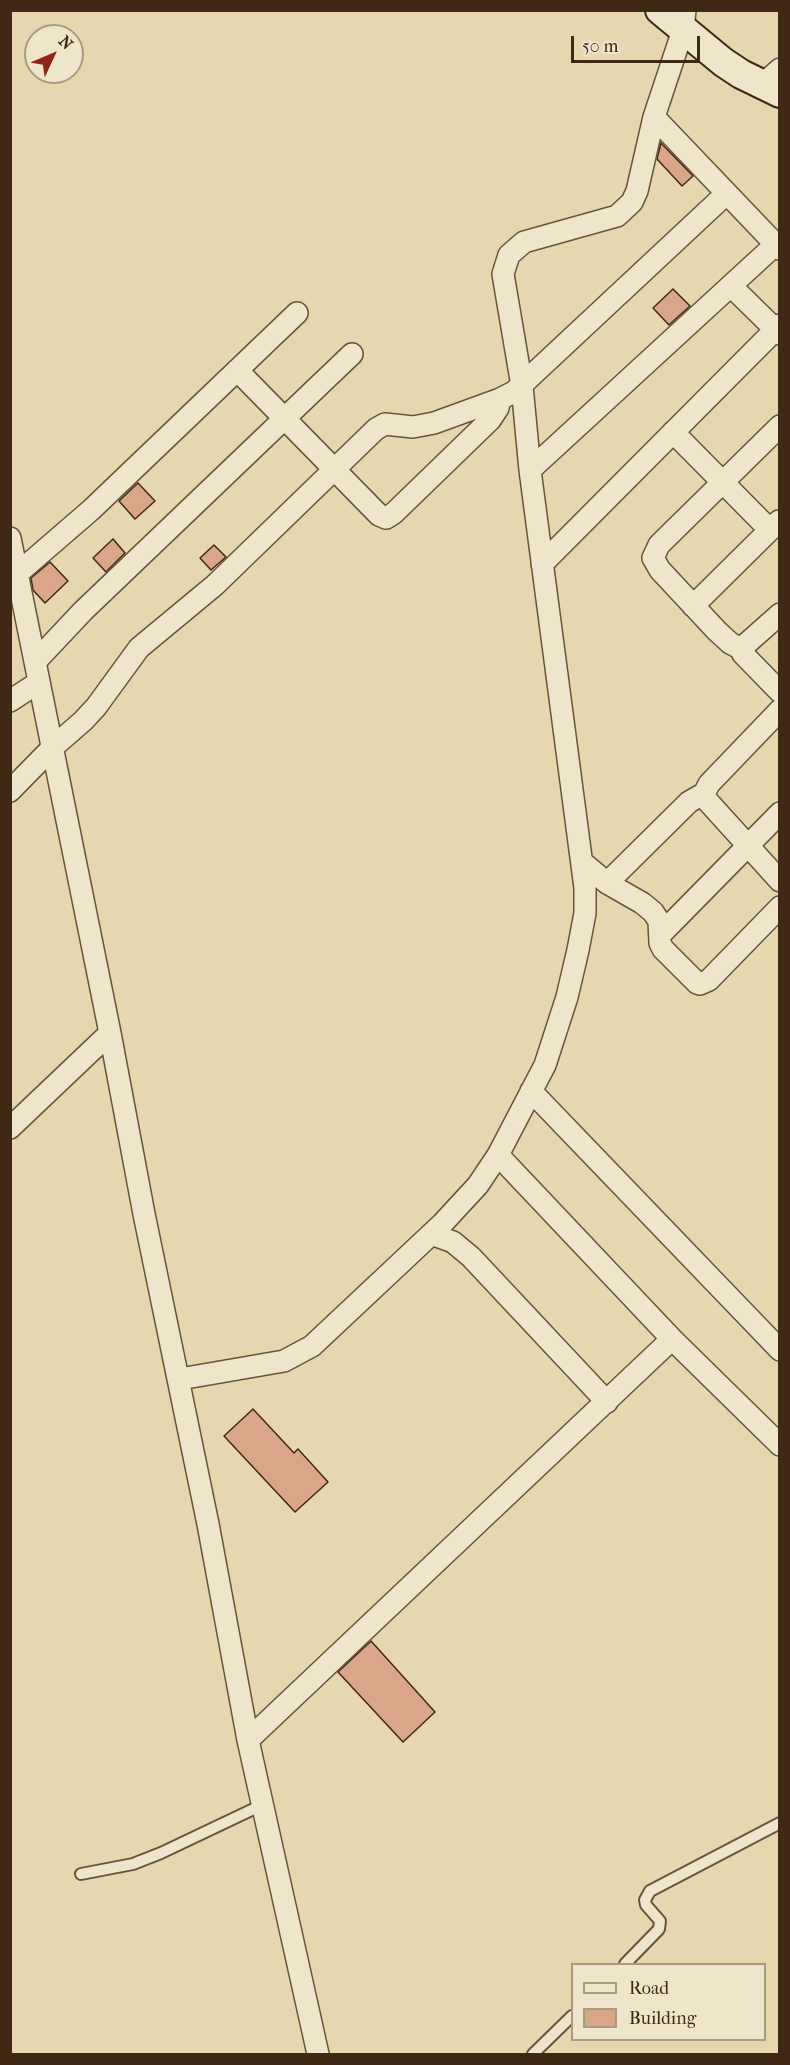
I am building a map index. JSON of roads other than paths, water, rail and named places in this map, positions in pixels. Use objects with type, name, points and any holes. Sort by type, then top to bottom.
[{"type":"street","points":[[660,10],[684,20],[723,62],[774,83]]},
{"type":"street","points":[[180,1379],[270,1364],[296,1356],[312,1347],[340,1322],[478,1185],[498,1155],[545,1065],[556,1036],[578,950],[585,913],[585,888],[530,470],[522,386],[503,274],[508,255],[524,242],[605,220],[625,211],[637,191],[654,117],[684,20]]},
{"type":"street","points":[[530,470],[731,286],[778,247],[654,117]]},
{"type":"street","points":[[10,790],[96,707],[139,648],[215,585],[380,426],[385,424],[404,427],[422,426],[500,399],[522,386],[726,194]]},
{"type":"street","points":[[542,564],[778,330],[731,286]]},
{"type":"street","points":[[18,573],[91,510],[297,313]]},
{"type":"street","points":[[10,701],[37,672],[82,611],[352,354]]},
{"type":"street","points":[[237,370],[379,515],[386,518],[490,420],[498,408],[500,399]]},
{"type":"street","points":[[780,426],[659,545],[653,558],[660,570],[693,606],[724,638],[743,650],[746,659],[780,692]]},
{"type":"street","points":[[673,432],[723,482],[775,525],[693,606]]},
{"type":"street","points":[[10,538],[110,1033],[144,1214],[180,1379],[248,1740],[318,2055]]},
{"type":"street","points":[[743,650],[745,645],[780,614]]},
{"type":"street","points":[[607,883],[689,802],[703,794],[709,784],[780,710]]},
{"type":"street","points":[[703,794],[706,802],[780,881]]},
{"type":"street","points":[[660,935],[780,813]]},
{"type":"street","points":[[582,862],[607,883],[653,912],[659,921],[660,943],[667,955],[693,981],[700,984],[709,980],[780,907]]},
{"type":"street","points":[[10,1128],[110,1033]]},
{"type":"street","points":[[531,1091],[780,1350]]},
{"type":"street","points":[[498,1155],[672,1339],[780,1445]]},
{"type":"street","points":[[431,1234],[462,1248],[607,1401]]},
{"type":"street","points":[[248,1740],[672,1339]]},
{"type":"lane","points":[[81,1874],[133,1864],[262,1805]]},
{"type":"lane","points":[[627,1963],[659,1929],[660,1921],[646,1905],[645,1900],[650,1891],[780,1823]]},
{"type":"lane","points":[[533,2055],[571,2018]]}]
